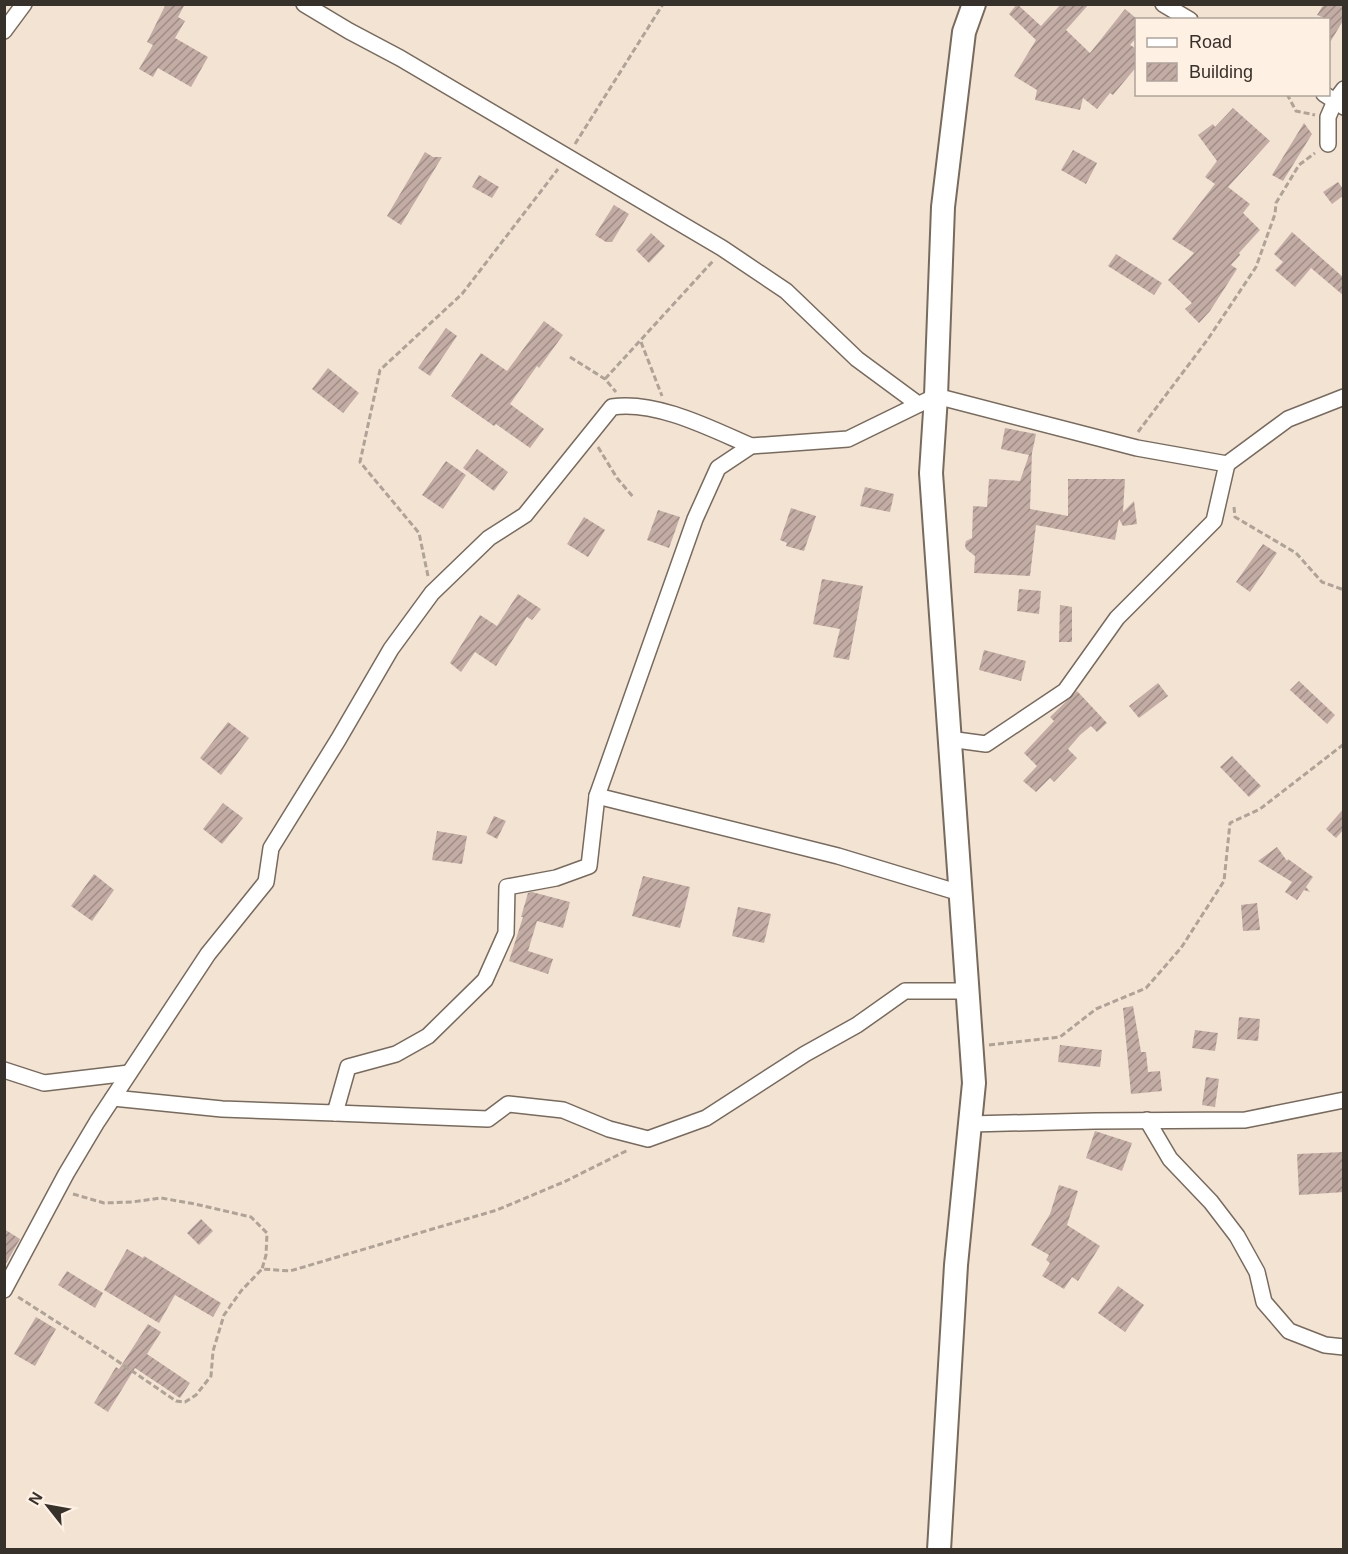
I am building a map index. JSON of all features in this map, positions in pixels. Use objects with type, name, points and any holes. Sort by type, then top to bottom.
[{"type":"main road","points":[[939,1550],[956,1265],[974,1083],[930,473],[927,400],[943,207],[964,32],[974,4]]},
{"type":"street","points":[[4,31],[24,4]]},
{"type":"street","points":[[304,4],[568,155],[722,248],[786,291],[857,359],[927,400],[1128,446],[1227,464]]},
{"type":"street","points":[[1164,4],[1187,18]]},
{"type":"street","points":[[1328,144],[1328,117],[1336,98]]},
{"type":"street","points":[[949,739],[986,744],[1065,691],[1117,618],[1214,521],[1227,464],[1288,419],[1344,397]]},
{"type":"street","points":[[335,1113],[348,1067],[396,1054],[428,1036],[486,980],[506,933],[507,887],[556,878],[589,866],[597,796],[696,519],[718,468],[752,447],[848,439],[927,400]]},
{"type":"street","points":[[5,1289],[57,1190],[129,1073],[208,954],[266,882],[271,848],[391,649],[432,593],[489,538],[525,515],[612,407],[627,405],[670,415],[705,426],[752,447]]},
{"type":"street","points":[[597,796],[838,856],[960,893]]},
{"type":"street","points":[[113,1098],[222,1109],[488,1119],[508,1104],[563,1110],[609,1129],[648,1139],[706,1118],[805,1054],[857,1024],[905,991],[967,991]]},
{"type":"street","points":[[4,1070],[44,1083],[129,1073]]},
{"type":"street","points":[[970,1124],[1245,1120],[1344,1100]]},
{"type":"street","points":[[1147,1120],[1170,1159],[1211,1202],[1237,1236],[1257,1272],[1264,1302],[1288,1331],[1325,1346],[1344,1347]]},
{"type":"path","points":[[432,593],[419,532],[360,462],[380,370],[462,294],[568,155],[663,4]]},
{"type":"path","points":[[1288,96],[1296,111]]},
{"type":"path","points":[[1128,446],[1208,339],[1256,267],[1275,214],[1276,203],[1299,165],[1328,144]]},
{"type":"path","points":[[605,379],[690,288],[722,248]]},
{"type":"path","points":[[640,342],[670,415]]},
{"type":"path","points":[[570,357],[605,379],[627,405]]},
{"type":"path","points":[[596,442],[617,478],[634,498]]},
{"type":"path","points":[[1234,506],[1236,517],[1296,553],[1322,582],[1344,590]]},
{"type":"path","points":[[971,1047],[1060,1037],[1096,1009],[1146,988],[1181,948],[1224,881],[1230,823],[1260,809],[1344,744]]},
{"type":"path","points":[[262,1269],[290,1271],[497,1210],[566,1181],[648,1139]]},
{"type":"path","points":[[5,1289],[176,1401],[185,1402],[196,1395],[211,1376],[213,1351],[224,1315],[241,1291],[262,1269],[266,1255],[267,1233],[251,1217],[161,1198],[104,1203],[57,1190]]},
{"type":"building","points":[[166,4],[185,4],[178,17],[185,21],[175,38],[208,57],[191,87],[158,68],[153,77],[139,69],[153,45],[147,42]]},
{"type":"building","points":[[1017,4],[1041,26],[1061,4],[1089,4],[1066,30],[1090,53],[1125,9],[1136,18],[1135,39],[1130,45],[1135,48],[1135,68],[1113,95],[1110,93],[1097,109],[1083,98],[1080,110],[1035,100],[1037,90],[1014,76],[1036,40],[1009,14]]},
{"type":"building","points":[[1324,4],[1344,4],[1344,19],[1330,42],[1330,18],[1317,15]]},
{"type":"building","points":[[1233,108],[1270,141],[1228,187],[1250,204],[1243,213],[1260,230],[1231,265],[1237,269],[1210,311],[1199,323],[1185,309],[1192,303],[1168,280],[1194,253],[1172,239],[1215,184],[1205,177],[1217,161],[1198,135],[1213,124],[1215,127]]},
{"type":"building","points":[[1304,123],[1312,134],[1283,181],[1272,175]]},
{"type":"building","points":[[1073,150],[1097,163],[1086,184],[1061,170]]},
{"type":"building","points":[[425,152],[433,157],[442,157],[401,225],[387,216]]},
{"type":"building","points":[[479,175],[499,187],[492,198],[472,187]]},
{"type":"building","points":[[1338,182],[1344,190],[1344,195],[1332,204],[1323,192]]},
{"type":"building","points":[[614,205],[629,214],[612,242],[606,242],[595,235]]},
{"type":"building","points":[[1292,232],[1344,278],[1344,296],[1311,268],[1295,287],[1275,270],[1283,262],[1274,254]]},
{"type":"building","points":[[651,233],[665,246],[649,263],[636,250]]},
{"type":"building","points":[[1116,254],[1162,283],[1154,295],[1108,266]]},
{"type":"building","points":[[544,321],[563,335],[510,404],[544,429],[530,448],[451,396],[481,353],[507,371]]},
{"type":"building","points":[[446,328],[457,336],[430,376],[418,368]]},
{"type":"building","points":[[328,368],[359,393],[343,413],[312,389]]},
{"type":"building","points":[[1005,428],[1036,434],[1032,453],[1030,509],[1068,516],[1068,479],[1125,479],[1123,512],[1134,501],[1137,524],[1123,526],[1119,519],[1115,540],[1036,525],[1030,576],[974,573],[975,556],[966,549],[965,545],[966,541],[972,538],[973,506],[987,507],[989,479],[1020,481],[1029,455],[1001,449]]},
{"type":"building","points":[[477,449],[508,472],[494,491],[463,468]]},
{"type":"building","points":[[446,461],[466,475],[443,509],[422,495]]},
{"type":"building","points":[[865,487],[894,494],[890,512],[860,506]]},
{"type":"building","points":[[791,508],[816,516],[804,551],[786,546],[787,543],[780,540]]},
{"type":"building","points":[[658,510],[680,517],[669,548],[647,540]]},
{"type":"building","points":[[584,517],[605,530],[588,557],[567,544]]},
{"type":"building","points":[[1263,544],[1277,553],[1250,592],[1236,582]]},
{"type":"building","points":[[822,579],[863,586],[849,660],[833,657],[840,629],[813,624]]},
{"type":"building","points":[[1019,589],[1041,591],[1039,614],[1017,611]]},
{"type":"building","points":[[518,594],[541,609],[532,620],[527,617],[496,666],[475,652],[461,672],[450,663],[480,615],[497,626]]},
{"type":"building","points":[[1060,605],[1072,607],[1072,642],[1059,642]]},
{"type":"building","points":[[984,650],[1026,661],[1021,681],[979,670]]},
{"type":"building","points":[[1299,681],[1335,715],[1327,724],[1290,690]]},
{"type":"building","points":[[1158,683],[1168,696],[1139,718],[1129,706]]},
{"type":"building","points":[[1077,691],[1107,723],[1097,732],[1091,726],[1080,735],[1068,749],[1077,758],[1054,782],[1050,778],[1036,792],[1023,781],[1037,766],[1024,753],[1054,721],[1050,717]]},
{"type":"building","points":[[228,722],[249,738],[221,775],[200,758]]},
{"type":"building","points":[[1232,756],[1261,786],[1249,797],[1220,767]]},
{"type":"building","points":[[223,803],[243,818],[222,844],[203,829]]},
{"type":"building","points":[[1344,808],[1344,829],[1336,838],[1326,829]]},
{"type":"building","points":[[494,816],[506,821],[497,839],[486,833]]},
{"type":"building","points":[[437,831],[467,836],[462,864],[432,860]]},
{"type":"building","points":[[1277,847],[1287,861],[1288,859],[1313,877],[1306,887],[1310,892],[1304,890],[1297,900],[1285,892],[1292,882],[1258,861]]},
{"type":"building","points":[[94,874],[114,890],[92,921],[71,906]]},
{"type":"building","points":[[643,876],[690,887],[680,928],[632,916]]},
{"type":"building","points":[[532,892],[570,902],[563,928],[537,921],[528,951],[553,959],[548,974],[509,961],[528,893]]},
{"type":"building","points":[[1257,903],[1260,930],[1243,931],[1241,905]]},
{"type":"building","points":[[738,907],[771,914],[764,943],[732,936]]},
{"type":"building","points":[[1133,1006],[1141,1052],[1146,1052],[1148,1072],[1160,1071],[1162,1091],[1131,1094],[1123,1008]]},
{"type":"building","points":[[1239,1017],[1260,1019],[1258,1041],[1237,1039]]},
{"type":"building","points":[[1195,1030],[1218,1033],[1215,1051],[1192,1048]]},
{"type":"building","points":[[1060,1045],[1102,1050],[1100,1067],[1058,1062]]},
{"type":"building","points":[[1206,1077],[1219,1079],[1215,1107],[1202,1105]]},
{"type":"building","points":[[1095,1131],[1132,1143],[1122,1171],[1086,1158]]},
{"type":"building","points":[[1344,1152],[1344,1192],[1299,1195],[1297,1154]]},
{"type":"building","points":[[1059,1185],[1078,1191],[1067,1225],[1100,1246],[1078,1281],[1072,1277],[1064,1289],[1042,1276],[1050,1263],[1046,1260],[1049,1255],[1031,1245],[1050,1214]]},
{"type":"building","points":[[201,1219],[213,1231],[199,1245],[187,1233]]},
{"type":"building","points":[[4,1229],[20,1239],[4,1267]]},
{"type":"building","points":[[127,1249],[143,1258],[144,1256],[221,1303],[213,1317],[175,1295],[159,1323],[104,1290]]},
{"type":"building","points":[[67,1271],[103,1293],[95,1308],[58,1285]]},
{"type":"building","points":[[1118,1286],[1144,1305],[1125,1332],[1098,1313]]},
{"type":"building","points":[[36,1317],[56,1329],[35,1366],[14,1354]]},
{"type":"building","points":[[148,1324],[161,1332],[147,1354],[190,1383],[180,1398],[135,1368],[108,1412],[94,1403],[116,1367],[119,1369]]}]
